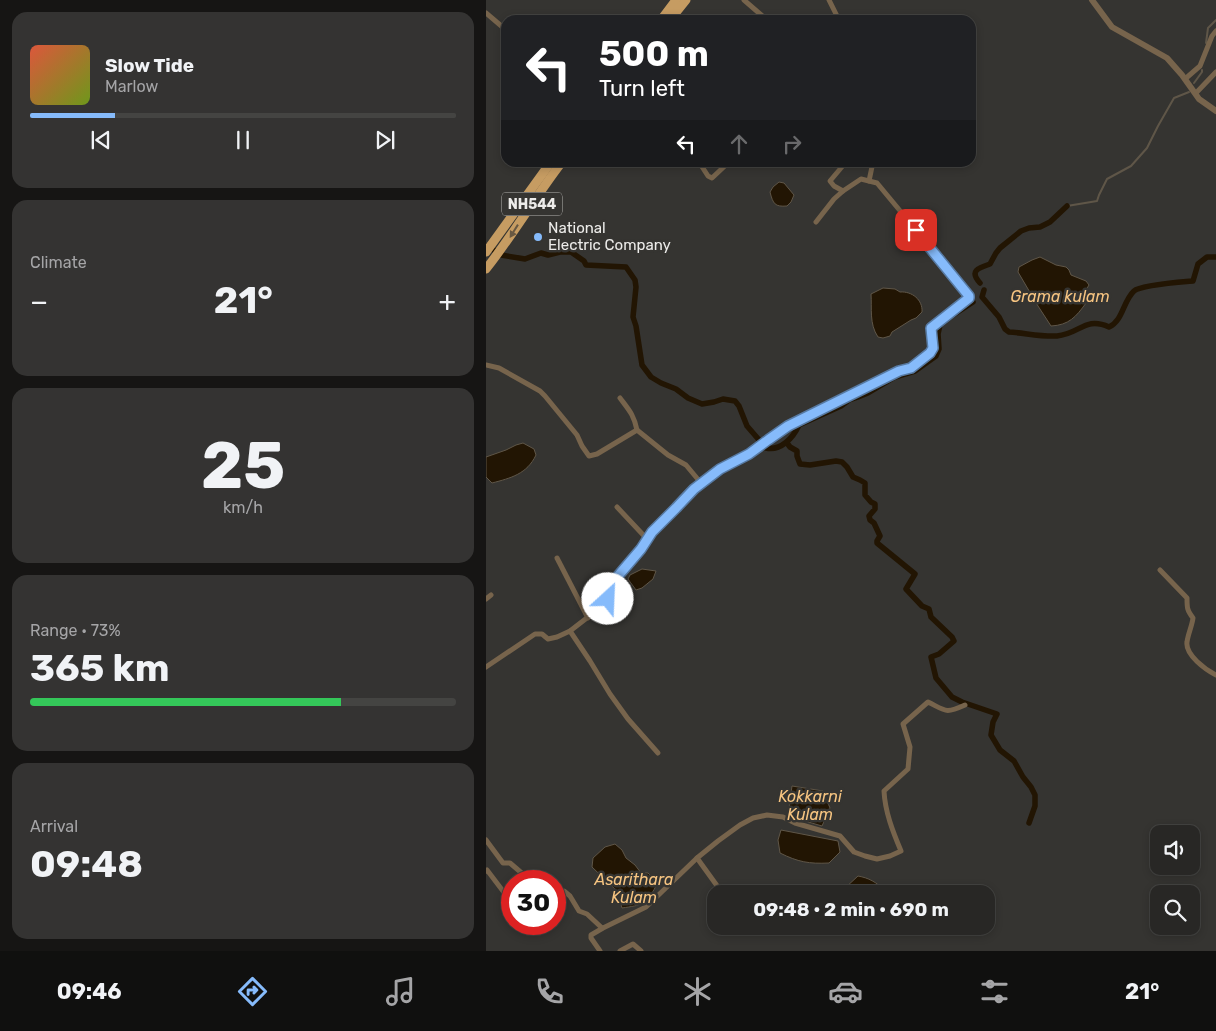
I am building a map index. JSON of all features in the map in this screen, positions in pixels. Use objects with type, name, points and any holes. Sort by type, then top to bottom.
[{"type":"highway","points":[[663,15],[674,0]]},
{"type":"highway","points":[[674,15],[686,0]]},
{"type":"highway","name":"NH544","points":[[486,252],[547,167]]},
{"type":"highway","name":"NH544","points":[[486,269],[558,167]]},
{"type":"street","points":[[746,0],[762,15]]},
{"type":"street","points":[[1092,0],[1112,27],[1167,58],[1200,99],[1216,111]]},
{"type":"street","points":[[830,1],[837,15]]},
{"type":"street","points":[[486,13],[501,26]]},
{"type":"street","points":[[1185,79],[1200,66],[1212,36],[1216,31]]},
{"type":"street","points":[[1196,94],[1216,72]]},
{"type":"street","points":[[702,167],[708,176],[712,178],[724,167]]},
{"type":"street","points":[[842,167],[830,181],[843,190]]},
{"type":"street","points":[[869,180],[872,167]]},
{"type":"street","points":[[486,667],[535,634],[542,634],[548,639],[557,637],[570,631],[588,618],[601,608],[608,599],[612,583],[652,532],[701,483],[720,469],[749,454],[788,426],[899,371],[911,368],[930,353],[933,348],[931,328],[969,298],[930,248],[928,241],[916,230],[878,183],[861,178],[843,190],[816,222]]},
{"type":"street","points":[[486,365],[499,368],[546,396],[577,435],[589,456],[597,454],[638,430]]},
{"type":"street","points":[[620,398],[629,408],[638,430],[668,455],[686,465],[701,483]]},
{"type":"street","points":[[617,507],[647,539]]},
{"type":"street","points":[[557,558],[588,618]]},
{"type":"street","points":[[1160,570],[1187,598],[1187,610],[1193,618],[1186,644],[1189,652],[1216,675]]},
{"type":"street","points":[[570,631],[628,719],[658,753]]},
{"type":"street","points":[[600,951],[591,938],[592,935],[602,928],[646,907],[718,841],[753,818],[766,815],[783,817],[795,824],[840,836],[854,852],[877,860],[901,851],[890,825],[884,802],[884,791],[908,769],[910,747],[903,724],[928,702],[946,711],[953,711],[965,705]]},
{"type":"street","points":[[486,840],[503,863],[510,863],[518,870]]},
{"type":"street","points":[[698,858],[717,885]]},
{"type":"street","points":[[486,871],[501,888]]},
{"type":"street","points":[[566,892],[580,911],[587,914],[602,928]]},
{"type":"street","points":[[620,951],[633,944],[641,951]]},
{"type":"water","points":[[779,182],[784,183],[794,195],[787,206],[777,205],[771,196],[770,192]]},
{"type":"water","name":"Grama kulam","points":[[1040,257],[1056,265],[1066,267],[1071,275],[1086,281],[1089,285],[1084,293],[1086,303],[1075,316],[1063,324],[1051,326],[1018,272],[1019,267]]},
{"type":"water","points":[[883,288],[895,289],[916,297],[921,304],[922,312],[916,318],[892,332],[890,336],[883,338],[878,337],[873,327],[871,294]]},
{"type":"water","points":[[523,443],[534,449],[536,455],[528,467],[518,474],[492,483],[486,477],[486,457]]},
{"type":"water","points":[[642,569],[656,571],[653,579],[642,588],[636,590],[628,579],[630,575]]},
{"type":"water","name":"Kokkarni Kulam","points":[[792,786],[823,791],[830,808],[822,826],[788,816]]},
{"type":"water","points":[[781,830],[838,841],[840,852],[829,863],[809,863],[792,858],[780,853],[778,840]]},
{"type":"water","name":"Asarithara Kulam","points":[[615,844],[641,873],[648,873],[652,877],[656,886],[646,901],[639,905],[622,908],[617,891],[592,867],[593,858],[605,847]]},
{"type":"water","points":[[858,876],[869,879],[878,885],[848,885]]},
{"type":"waterway","points":[[1206,43],[1208,28],[1216,20]]},
{"type":"waterway","points":[[1194,83],[1202,70]]},
{"type":"waterway","points":[[1067,206],[1097,201],[1107,179],[1131,166],[1147,148],[1174,98],[1189,92]]},
{"type":"waterway","points":[[980,283],[975,276],[976,270],[990,264],[1000,248],[1021,231],[1040,227],[1050,222],[1067,206]]},
{"type":"waterway","points":[[488,246],[501,255],[525,259],[541,253],[548,255],[571,252],[584,261],[586,265],[626,267],[635,280],[633,317],[642,365],[651,377],[702,404],[723,399],[735,401],[747,426],[760,441]]},
{"type":"waterway","points":[[984,290],[982,297],[1009,332],[1065,335],[1088,324],[1094,323],[1109,327],[1120,316],[1127,300],[1134,291],[1153,285],[1193,281],[1198,264],[1207,257],[1216,257]]},
{"type":"waterway","points":[[766,448],[777,448],[786,442],[799,425],[841,406],[849,400],[868,393],[895,377],[915,371],[936,356],[939,349],[938,334],[940,325],[973,302]]},
{"type":"waterway","points":[[787,443],[797,451],[800,464],[842,462],[853,477],[865,483],[865,495],[875,504],[875,509],[869,516],[880,536],[877,543],[915,574],[906,589],[922,606],[929,609],[931,617],[954,641],[939,654],[931,657],[936,678],[952,697],[997,714],[993,722],[991,735],[1000,750],[1014,761],[1035,795],[1035,806],[1029,823]]},
{"type":"place","name":"National Electric Company","points":[[538,237]]},
{"type":"route","points":[[608,599],[612,583],[641,549],[652,532],[694,489],[720,469],[749,454],[788,426],[899,371],[911,368],[930,353],[933,348],[931,328],[969,298],[969,296],[930,248],[924,236],[916,230]]}]
